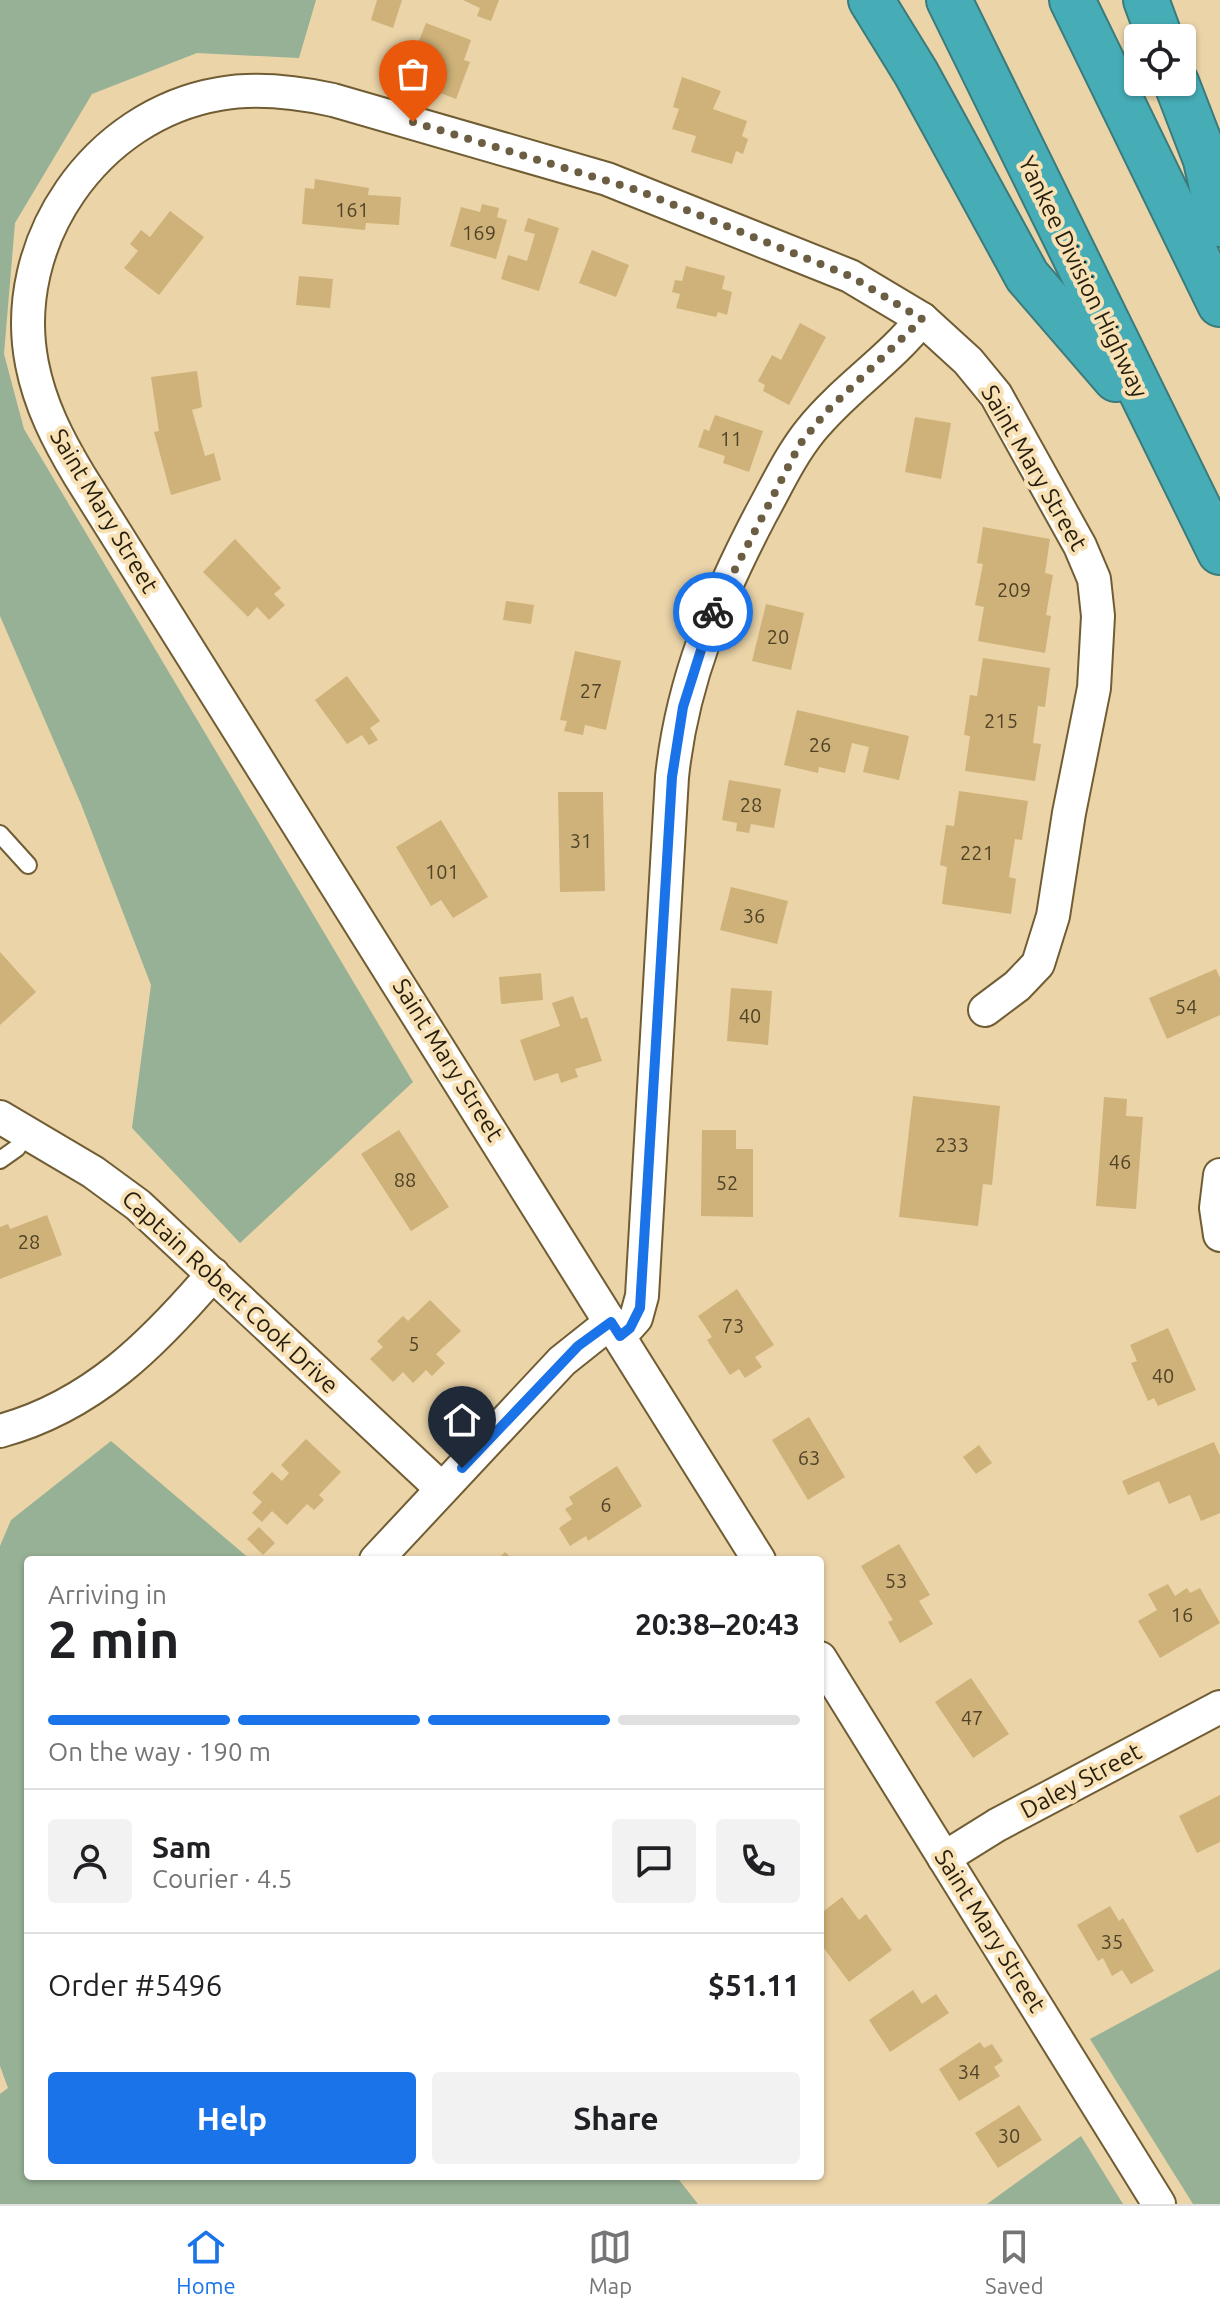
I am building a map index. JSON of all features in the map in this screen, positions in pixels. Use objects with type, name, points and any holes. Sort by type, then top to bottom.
[{"type":"highway","points":[[871,0],[924,87],[1027,276],[1157,427]]},
{"type":"highway","name":"Yankee Division Highway","points":[[949,0],[1220,552]]},
{"type":"highway","points":[[1072,0],[1220,304]]},
{"type":"highway","points":[[1146,0],[1155,24]]},
{"type":"highway","points":[[1181,96],[1206,160],[1220,224]]},
{"type":"street","name":"Saint Mary Street","points":[[757,1556],[62,447],[41,401],[31,361],[29,310],[38,259],[48,230],[73,184],[106,149],[169,111],[215,94],[282,92],[359,107],[617,183],[850,276],[922,319],[968,361],[996,395],[1080,546],[1097,596],[1094,688],[1069,813],[1053,916],[1038,964],[1017,986],[985,1010]]},
{"type":"street","points":[[380,1556],[562,1361],[636,1318],[642,1296],[672,777],[678,731],[698,651],[735,564],[800,444],[826,412],[922,319]]},
{"type":"street","name":"Captain Robert Cook Drive","points":[[13,1125],[116,1187],[442,1489]]},
{"type":"street","points":[[1220,1175],[1216,1208],[1220,1235]]},
{"type":"street","points":[[0,1431],[64,1406],[111,1377],[155,1340],[213,1274]]},
{"type":"street","name":"Saint Mary Street","points":[[824,1664],[1159,2204]]},
{"type":"street","name":"Daley Street","points":[[944,1858],[997,1825],[1220,1707]]},
{"type":"lane","points":[[0,834],[28,865]]},
{"type":"lane","points":[[0,1160],[17,1148],[13,1125]]},
{"type":"green space","points":[[0,0],[316,0],[299,58],[197,53],[92,94],[15,223],[4,354],[24,429],[413,1082],[240,1243],[132,1128],[151,985],[81,804],[0,616]]},
{"type":"green space","points":[[111,1441],[246,1556],[24,1556],[24,2180],[679,2180],[698,2204],[0,2204],[0,2094],[8,2088],[0,2066],[0,1546],[11,1520]]},
{"type":"green space","points":[[1220,1969],[1220,2204],[1193,2204],[1090,2039]]},
{"type":"green space","points":[[1081,2136],[1123,2204],[987,2204]]},
{"type":"building","points":[[377,0],[402,0],[393,28],[371,20]]},
{"type":"building","points":[[463,0],[499,0],[491,21],[477,16],[480,8]]},
{"type":"building","points":[[426,23],[471,40],[464,60],[470,62],[456,99],[391,74],[401,48],[414,53]]},
{"type":"building","points":[[682,77],[721,91],[713,109],[747,121],[742,136],[748,139],[743,154],[736,151],[732,164],[691,152],[696,136],[672,129],[679,109],[673,107]]},
{"type":"building","points":[[315,179],[369,188],[368,195],[401,197],[399,225],[366,223],[365,230],[302,224],[305,188],[314,189]]},
{"type":"building","points":[[482,204],[499,208],[497,217],[507,220],[496,259],[450,246],[461,207],[480,212]]},
{"type":"building","points":[[170,211],[204,237],[159,295],[124,268],[138,251],[130,244],[141,230],[150,237]]},
{"type":"building","points":[[528,218],[559,228],[539,291],[501,279],[508,255],[527,261],[535,234],[524,231]]},
{"type":"building","points":[[592,250],[629,265],[616,297],[579,283]]},
{"type":"building","points":[[686,266],[725,276],[722,289],[732,292],[727,315],[718,312],[716,317],[676,308],[680,294],[672,292],[675,280],[682,281]]},
{"type":"building","points":[[299,276],[333,279],[330,308],[296,305]]},
{"type":"building","points":[[800,323],[826,337],[789,405],[763,391],[765,385],[758,381],[772,355],[781,360]]},
{"type":"building","points":[[197,371],[202,407],[192,410],[205,456],[214,453],[221,480],[171,495],[154,432],[159,431],[151,377]]},
{"type":"building","points":[[715,415],[763,431],[749,472],[723,463],[725,456],[698,447],[704,429],[709,431]]},
{"type":"building","points":[[915,417],[951,423],[941,479],[905,472]]},
{"type":"building","points":[[983,527],[1050,539],[1045,573],[1053,575],[1046,615],[1051,616],[1045,653],[978,641],[984,607],[975,605],[983,564],[977,563]]},
{"type":"building","points":[[235,539],[281,588],[274,594],[285,605],[269,620],[257,607],[248,617],[203,572]]},
{"type":"building","points":[[506,601],[534,605],[531,624],[503,620]]},
{"type":"building","points":[[766,604],[804,613],[791,670],[752,661]]},
{"type":"building","points":[[575,651],[621,661],[606,730],[585,725],[583,735],[564,731],[567,721],[560,720]]},
{"type":"building","points":[[983,658],[1050,668],[1045,707],[1038,706],[1033,743],[1041,744],[1035,781],[965,771],[970,736],[964,735],[970,695],[977,696]]},
{"type":"building","points":[[347,676],[380,721],[370,728],[378,740],[369,745],[362,735],[347,744],[315,700]]},
{"type":"building","points":[[797,710],[909,736],[899,780],[863,772],[869,747],[852,743],[845,773],[819,767],[818,773],[784,765]]},
{"type":"building","points":[[729,780],[781,789],[774,828],[751,824],[749,833],[736,831],[737,823],[722,820]]},
{"type":"building","points":[[959,791],[1028,801],[1022,840],[1015,839],[1009,877],[1016,879],[1011,914],[942,904],[947,867],[940,865],[946,825],[954,826]]},
{"type":"building","points":[[558,792],[603,792],[605,891],[560,892]]},
{"type":"building","points":[[441,820],[488,897],[453,918],[441,900],[431,906],[396,847]]},
{"type":"building","points":[[731,887],[788,901],[777,944],[720,930]]},
{"type":"building","points":[[0,952],[36,992],[0,1025]]},
{"type":"building","points":[[1216,969],[1220,978],[1220,1015],[1167,1039],[1149,998]]},
{"type":"building","points":[[541,973],[543,1000],[501,1004],[499,977]]},
{"type":"building","points":[[731,988],[772,991],[768,1045],[727,1041]]},
{"type":"building","points":[[573,996],[581,1019],[587,1017],[602,1061],[575,1069],[578,1077],[561,1083],[558,1073],[534,1081],[520,1040],[560,1026],[552,1003]]},
{"type":"building","points":[[913,1096],[1000,1106],[992,1185],[983,1184],[978,1226],[899,1217]]},
{"type":"building","points":[[1104,1097],[1127,1099],[1126,1116],[1143,1117],[1136,1209],[1096,1206]]},
{"type":"building","points":[[399,1130],[449,1207],[411,1231],[361,1154]]},
{"type":"building","points":[[702,1130],[736,1130],[736,1149],[753,1149],[753,1217],[701,1216]]},
{"type":"building","points":[[47,1215],[62,1255],[0,1279],[0,1227],[8,1224],[10,1229]]},
{"type":"building","points":[[737,1289],[774,1345],[755,1357],[762,1367],[745,1378],[739,1369],[730,1375],[707,1340],[712,1337],[698,1316]]},
{"type":"building","points":[[430,1300],[461,1331],[436,1354],[445,1363],[432,1376],[426,1370],[413,1383],[403,1372],[393,1382],[370,1359],[383,1347],[377,1341],[403,1316],[408,1321]]},
{"type":"building","points":[[1168,1328],[1196,1390],[1158,1406],[1154,1398],[1148,1401],[1131,1363],[1137,1361],[1130,1345]]},
{"type":"building","points":[[809,1417],[845,1477],[808,1500],[772,1440]]},
{"type":"building","points":[[306,1439],[341,1472],[319,1495],[324,1500],[314,1510],[307,1504],[287,1525],[272,1511],[262,1522],[252,1513],[262,1502],[252,1493],[272,1472],[282,1481],[289,1473],[281,1465]]},
{"type":"building","points":[[1214,1442],[1220,1456],[1220,1513],[1201,1521],[1190,1495],[1169,1504],[1159,1481],[1128,1495],[1122,1481]]},
{"type":"building","points":[[979,1445],[992,1463],[976,1474],[963,1457]]},
{"type":"building","points":[[617,1466],[642,1506],[588,1541],[586,1536],[570,1546],[559,1528],[572,1519],[565,1509],[573,1504],[569,1497]]},
{"type":"building","points":[[259,1527],[275,1543],[263,1555],[247,1539]]},
{"type":"building","points":[[899,1544],[930,1595],[919,1601],[933,1624],[900,1643],[888,1622],[893,1620],[861,1566]]},
{"type":"building","points":[[1168,1584],[1175,1596],[1187,1588],[1190,1593],[1200,1588],[1220,1623],[1160,1658],[1138,1621],[1157,1610],[1148,1594]]},
{"type":"building","points":[[971,1678],[1009,1734],[973,1758],[935,1702]]},
{"type":"building","points":[[1220,1795],[1220,1842],[1197,1853],[1179,1816]]},
{"type":"building","points":[[842,1897],[859,1920],[866,1914],[892,1950],[849,1982],[824,1948],[824,1911]]},
{"type":"building","points":[[1110,1906],[1119,1921],[1123,1918],[1154,1971],[1131,1984],[1122,1970],[1112,1976],[1103,1958],[1098,1961],[1077,1925]]},
{"type":"building","points":[[913,1990],[922,2004],[936,1994],[949,2013],[890,2052],[869,2020]]},
{"type":"building","points":[[980,2042],[984,2048],[992,2044],[1003,2061],[994,2067],[1000,2076],[959,2101],[939,2069]]},
{"type":"building","points":[[1019,2105],[1042,2140],[998,2168],[975,2133]]},
{"type":"way so far","points":[[413,122],[637,190],[870,285],[922,319],[897,347],[826,412],[800,444],[735,564],[713,612]]},
{"type":"route","points":[[462,1468],[578,1346],[611,1322],[620,1336],[630,1328],[640,1308],[674,752],[698,651],[713,612]]}]
